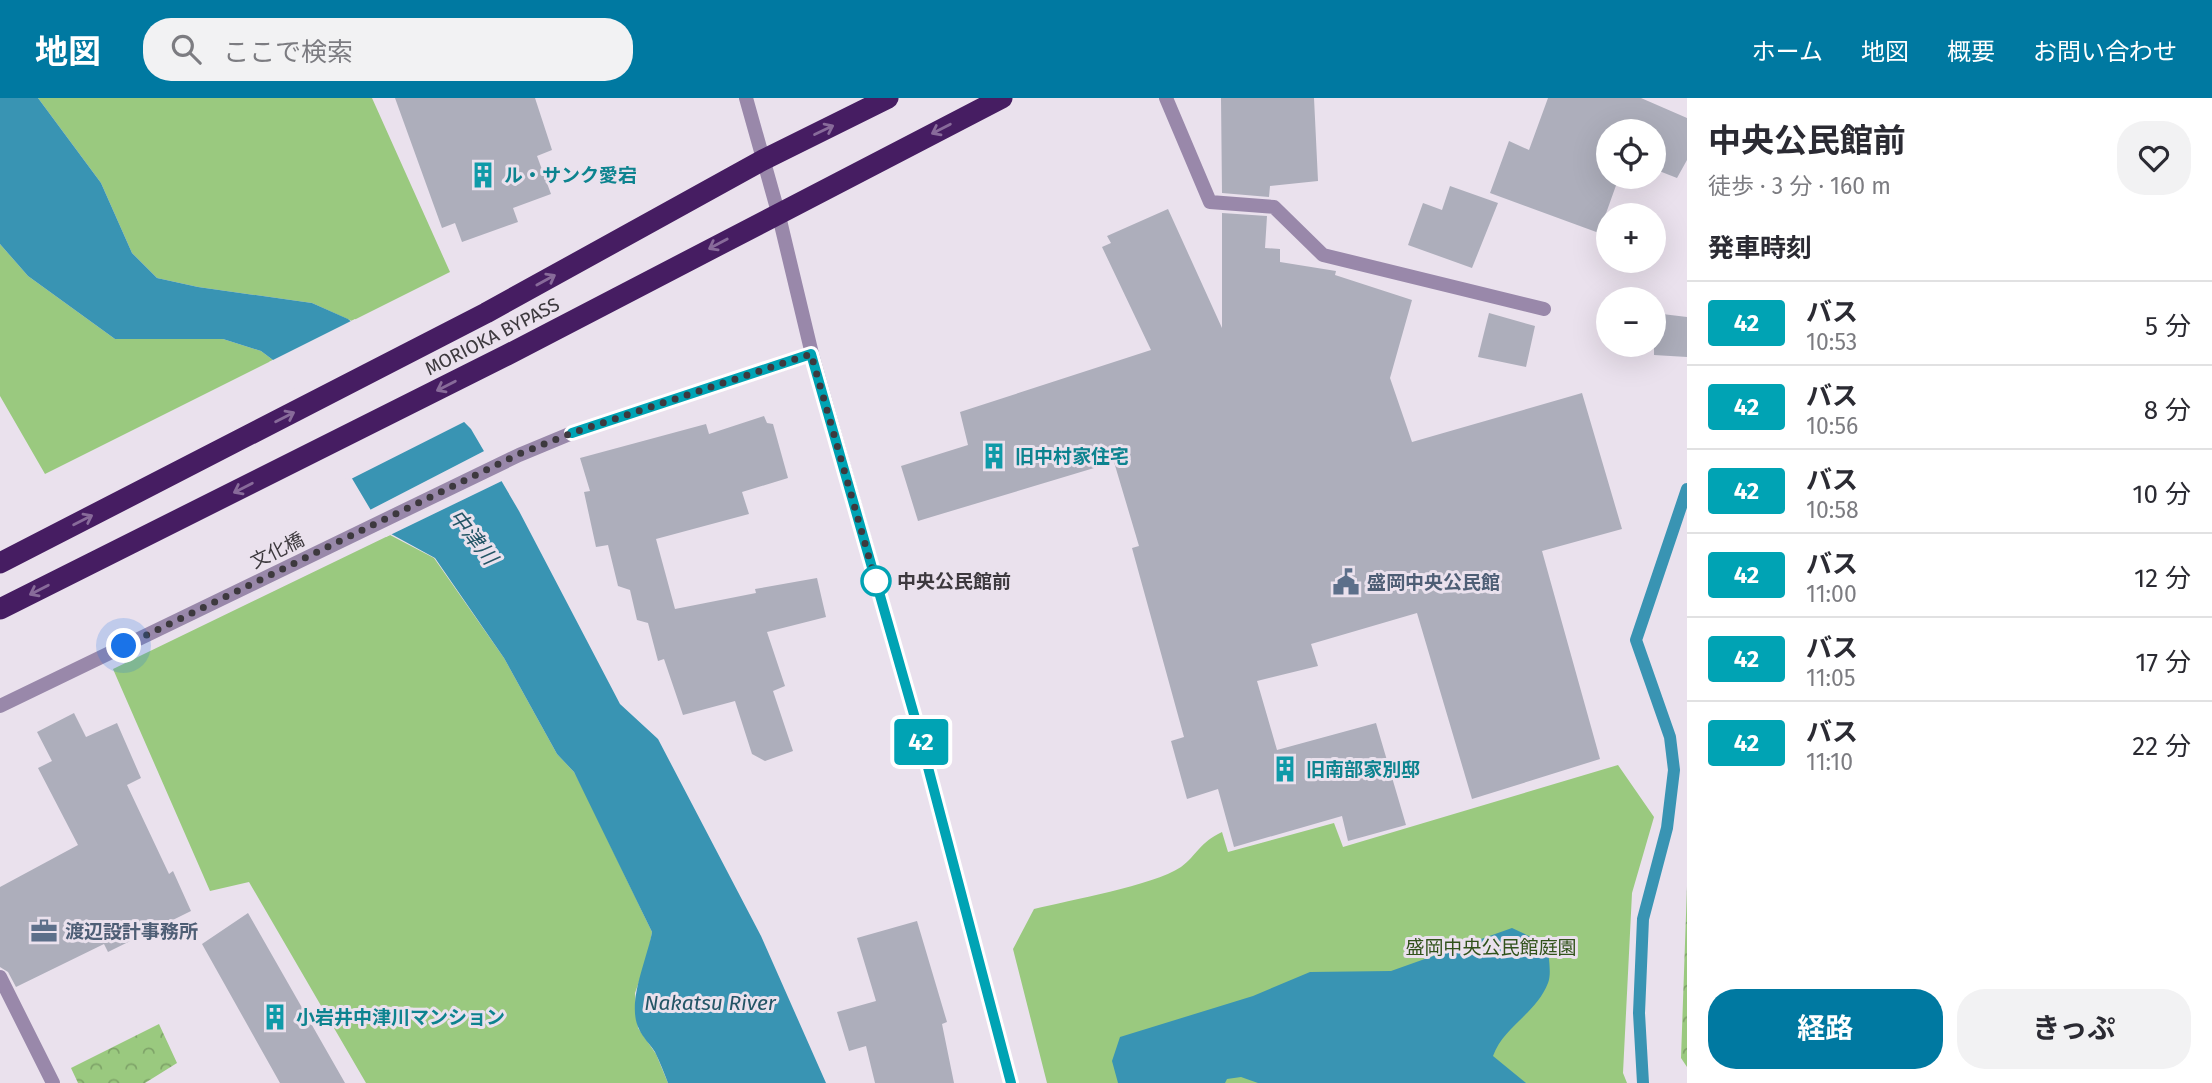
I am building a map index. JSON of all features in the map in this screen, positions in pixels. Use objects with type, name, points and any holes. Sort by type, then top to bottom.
[{"type":"highway","name":"MORIOKA BYPASS","points":[[0,563],[486,313],[762,160],[888,98]]},
{"type":"highway","name":"MORIOKA BYPASS","points":[[0,609],[507,355],[1002,98]]},
{"type":"street","points":[[746,98],[778,212],[811,354],[915,718],[1011,1083]]},
{"type":"street","points":[[1166,98],[1210,202],[1274,207],[1323,255],[1544,309]]},
{"type":"street","name":"文化橋","points":[[0,706],[519,454],[572,433],[811,354]]},
{"type":"street","points":[[0,977],[53,1083]]},
{"type":"green space","points":[[38,98],[372,98],[450,272],[352,321],[312,303],[198,287],[157,278],[132,253],[101,183]]},
{"type":"green space","points":[[0,244],[28,276],[115,339],[223,339],[261,351],[273,360],[45,474],[0,396]]},
{"type":"green space","points":[[390,535],[434,558],[504,658],[557,754],[574,772],[587,797],[652,932],[647,959],[635,993],[638,1028],[656,1054],[668,1083],[366,1083],[249,882],[210,891],[113,669]]},
{"type":"green space","name":"盛岡中央公民館庭園","points":[[1618,765],[1654,817],[1632,893],[1623,1073],[1627,1083],[1047,1083],[1013,949],[1034,909],[1089,897],[1168,874],[1181,867],[1204,844],[1222,832],[1228,852],[1334,823],[1343,847]]},
{"type":"green space","points":[[1687,886],[1687,1067],[1681,1058]]},
{"type":"green space","points":[[159,1024],[177,1063],[145,1083],[78,1083],[71,1068]]},
{"type":"water","name":"Nakatsu River","points":[[0,98],[38,98],[101,183],[132,253],[157,278],[198,287],[312,303],[348,319],[417,374],[471,429],[519,511],[620,704],[658,739],[761,936],[826,1083],[668,1083],[655,1052],[641,1032],[636,1019],[636,994],[652,932],[574,772],[557,754],[504,658],[435,558],[382,529],[296,384],[273,360],[261,351],[223,339],[115,339],[28,276],[0,244]]},
{"type":"water","points":[[1512,928],[1548,945],[1549,979],[1543,994],[1505,1036],[1493,1056],[1526,1083],[1258,1083],[1241,1077],[1227,1079],[1225,1083],[1118,1083],[1112,1061],[1120,1037],[1253,996],[1310,972],[1391,971]]},
{"type":"pier","points":[[355,319],[419,372],[468,420],[347,481],[293,386],[269,362]]},
{"type":"pier","points":[[488,449],[506,479],[386,537],[366,512]]},
{"type":"building","name":"ル・サンク愛宕","points":[[395,98],[535,98],[552,150],[537,156],[551,194],[513,208],[518,222],[462,242],[455,223],[442,228]]},
{"type":"building","points":[[1221,98],[1314,98],[1318,181],[1270,186],[1269,197],[1222,193]]},
{"type":"building","points":[[1548,98],[1641,98],[1687,118],[1687,160],[1677,178],[1666,174],[1666,119],[1596,119],[1596,189],[1615,189],[1610,203],[1596,203],[1596,232],[1490,193],[1509,141],[1529,150]]},
{"type":"building","points":[[1450,186],[1498,203],[1472,268],[1408,245],[1423,203],[1442,210]]},
{"type":"building","points":[[1168,209],[1222,328],[1222,213],[1267,216],[1265,248],[1280,249],[1280,262],[1336,271],[1335,275],[1412,300],[1390,378],[1412,442],[1582,393],[1622,529],[1542,551],[1600,759],[1472,799],[1417,613],[1311,644],[1318,666],[1257,681],[1277,750],[1376,723],[1406,825],[1348,841],[1342,816],[1234,847],[1218,789],[1187,799],[1171,741],[1184,737],[1132,548],[1139,546],[1114,462],[918,521],[901,466],[968,445],[960,412],[1151,350],[1102,247],[1111,243],[1107,236]]},
{"type":"building","points":[[1489,313],[1535,326],[1526,367],[1478,357]]},
{"type":"building","points":[[1666,314],[1687,317],[1687,357],[1666,356]]},
{"type":"building","points":[[764,416],[767,423],[773,424],[788,478],[742,492],[749,514],[656,539],[675,609],[756,593],[755,589],[817,578],[826,617],[767,632],[785,686],[773,691],[793,751],[765,761],[752,754],[735,701],[683,715],[664,659],[658,661],[648,623],[637,620],[630,590],[618,586],[608,545],[596,547],[584,492],[590,491],[580,458],[706,424],[709,434]]},
{"type":"building","points":[[74,713],[86,737],[117,723],[141,778],[127,785],[169,874],[173,871],[191,911],[108,952],[104,944],[16,987],[8,972],[0,967],[0,887],[78,845],[38,768],[52,761],[37,732]]},
{"type":"building","name":"小岩井中津川マンション","points":[[248,913],[345,1083],[280,1083],[202,944]]},
{"type":"building","points":[[917,921],[947,1022],[942,1024],[954,1083],[875,1083],[866,1046],[849,1051],[837,1012],[876,1001],[857,938]]},
{"type":"waterway","points":[[1643,1083],[1639,1013],[1643,919],[1667,828],[1674,770],[1670,737],[1636,640],[1687,489]]},
{"type":"bus line","name":"42","points":[[572,433],[811,354],[915,718],[1011,1083]]},
{"type":"place","name":"ル・サンク愛宕","points":[[483,175]]},
{"type":"place","name":"旧中村家住宅","points":[[994,456]]},
{"type":"place","name":"中央公民館前","points":[[876,581]]},
{"type":"place","name":"盛岡中央公民館","points":[[1346,582]]},
{"type":"place","name":"旧南部家別邸","points":[[1285,769]]},
{"type":"place","name":"渡辺設計事務所","points":[[44,931]]},
{"type":"place","name":"小岩井中津川マンション","points":[[275,1017]]},
{"type":"route","points":[[124,646],[519,454],[572,433],[811,354],[878,589],[876,581]]},
{"type":"water label","name":"中津川","points":[[473,537]]}]
